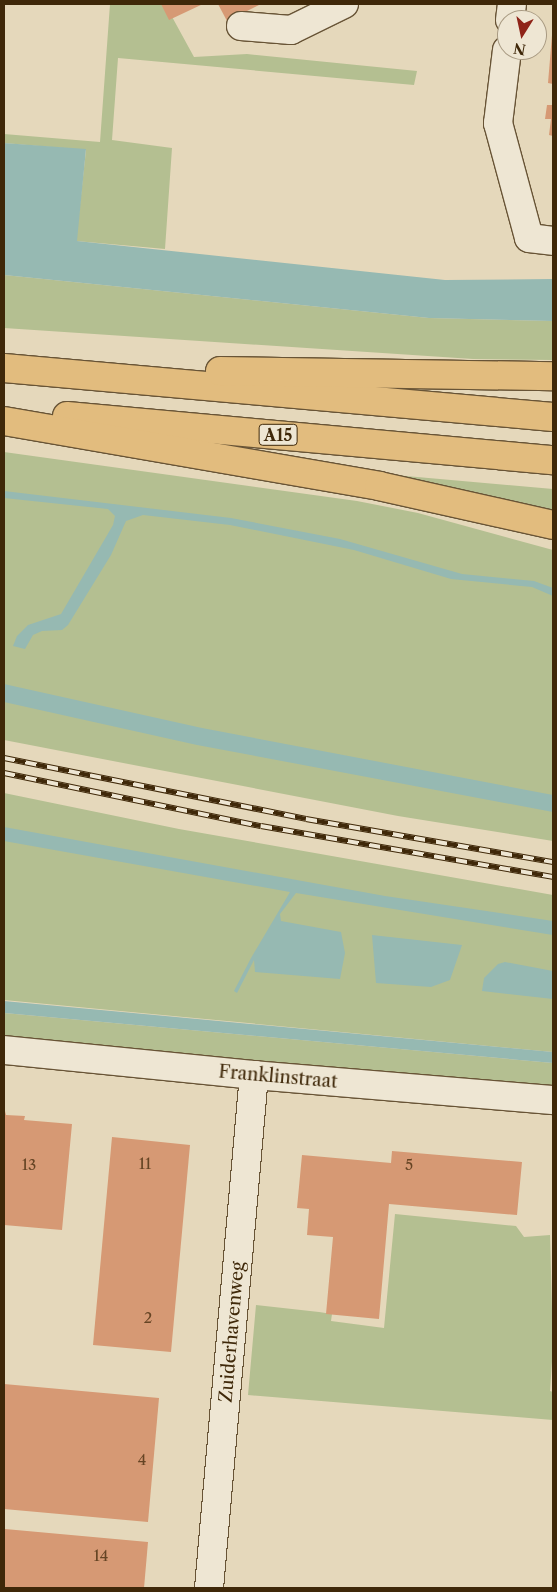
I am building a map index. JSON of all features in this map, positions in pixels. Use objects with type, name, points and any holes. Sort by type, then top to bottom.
[{"type":"highway","points":[[4,368],[553,376]]},
{"type":"highway","points":[[4,368],[553,417]]},
{"type":"highway","name":"A15","points":[[4,410],[553,460]]},
{"type":"highway","name":"A15","points":[[4,421],[379,486],[553,525]]},
{"type":"street","points":[[241,26],[291,30],[344,4]]},
{"type":"street","points":[[506,60],[498,123],[528,238],[553,241]]},
{"type":"street","name":"Franklinstraat","points":[[4,1050],[254,1075],[553,1100]]},
{"type":"street","name":"Zuiderhavenweg","points":[[209,1588],[254,1075]]},
{"type":"green space","points":[[110,4],[165,4],[194,57],[247,54],[417,71],[414,85],[118,58],[112,140],[172,148],[165,249],[76,241],[86,150],[4,143],[4,134],[100,142]]},
{"type":"green space","points":[[4,275],[429,318],[553,321],[553,360],[473,359],[4,328]]},
{"type":"green space","points":[[4,452],[357,501],[418,513],[553,550],[553,841],[398,816],[4,740]]},
{"type":"green space","points":[[361,472],[553,489],[553,519]]},
{"type":"green space","points":[[4,793],[179,829],[553,895],[553,1052],[4,1000]]},
{"type":"green space","points":[[4,1013],[553,1063],[553,1087],[4,1040]]},
{"type":"green space","points":[[395,1214],[516,1226],[524,1237],[550,1235],[553,1347],[550,1391],[553,1392],[553,1420],[248,1395],[256,1305],[332,1314],[331,1321],[384,1328]]},
{"type":"water","points":[[4,143],[86,149],[77,241],[445,280],[553,279],[553,321],[429,318],[4,275]]},
{"type":"water","points":[[4,491],[231,518],[340,539],[462,574],[534,581],[553,588],[553,596],[532,587],[451,579],[354,550],[230,525],[143,515],[126,521],[111,555],[68,625],[62,630],[42,631],[33,635],[25,649],[13,646],[17,636],[28,625],[61,614],[113,525],[115,516],[108,509],[4,498]]},
{"type":"water","points":[[4,684],[202,728],[553,795],[553,812],[197,745],[4,702]]},
{"type":"water","points":[[4,827],[385,896],[553,921],[553,935],[296,893],[280,914],[281,921],[341,932],[345,953],[340,979],[255,972],[254,960],[237,993],[234,991],[251,958],[290,892],[4,841]]},
{"type":"water","points":[[372,935],[462,945],[450,980],[431,987],[376,983]]},
{"type":"water","points":[[505,962],[553,971],[553,999],[482,991],[484,978],[498,964]]},
{"type":"water","points":[[4,1001],[553,1052],[553,1063],[4,1013]]},
{"type":"building","points":[[161,4],[203,4],[169,20]]},
{"type":"building","points":[[218,4],[261,4],[227,21]]},
{"type":"building","points":[[553,35],[553,84],[548,83]]},
{"type":"building","points":[[547,105],[553,105],[553,136],[549,135],[551,119],[545,119]]},
{"type":"building","points":[[4,1107],[6,1115],[25,1116],[24,1120],[72,1124],[62,1230],[4,1225]]},
{"type":"building","points":[[112,1137],[190,1145],[171,1352],[93,1345]]},
{"type":"building","points":[[392,1151],[522,1162],[517,1215],[389,1204],[379,1319],[326,1314],[333,1237],[307,1235],[309,1209],[297,1208],[302,1155],[391,1163]]},
{"type":"building","points":[[4,1384],[159,1398],[148,1522],[4,1509]]},
{"type":"building","points":[[5,1529],[148,1542],[144,1588],[4,1588]]},
{"type":"railway","points":[[4,758],[306,819],[553,862]]},
{"type":"railway","points":[[4,773],[261,826],[553,877]]}]
